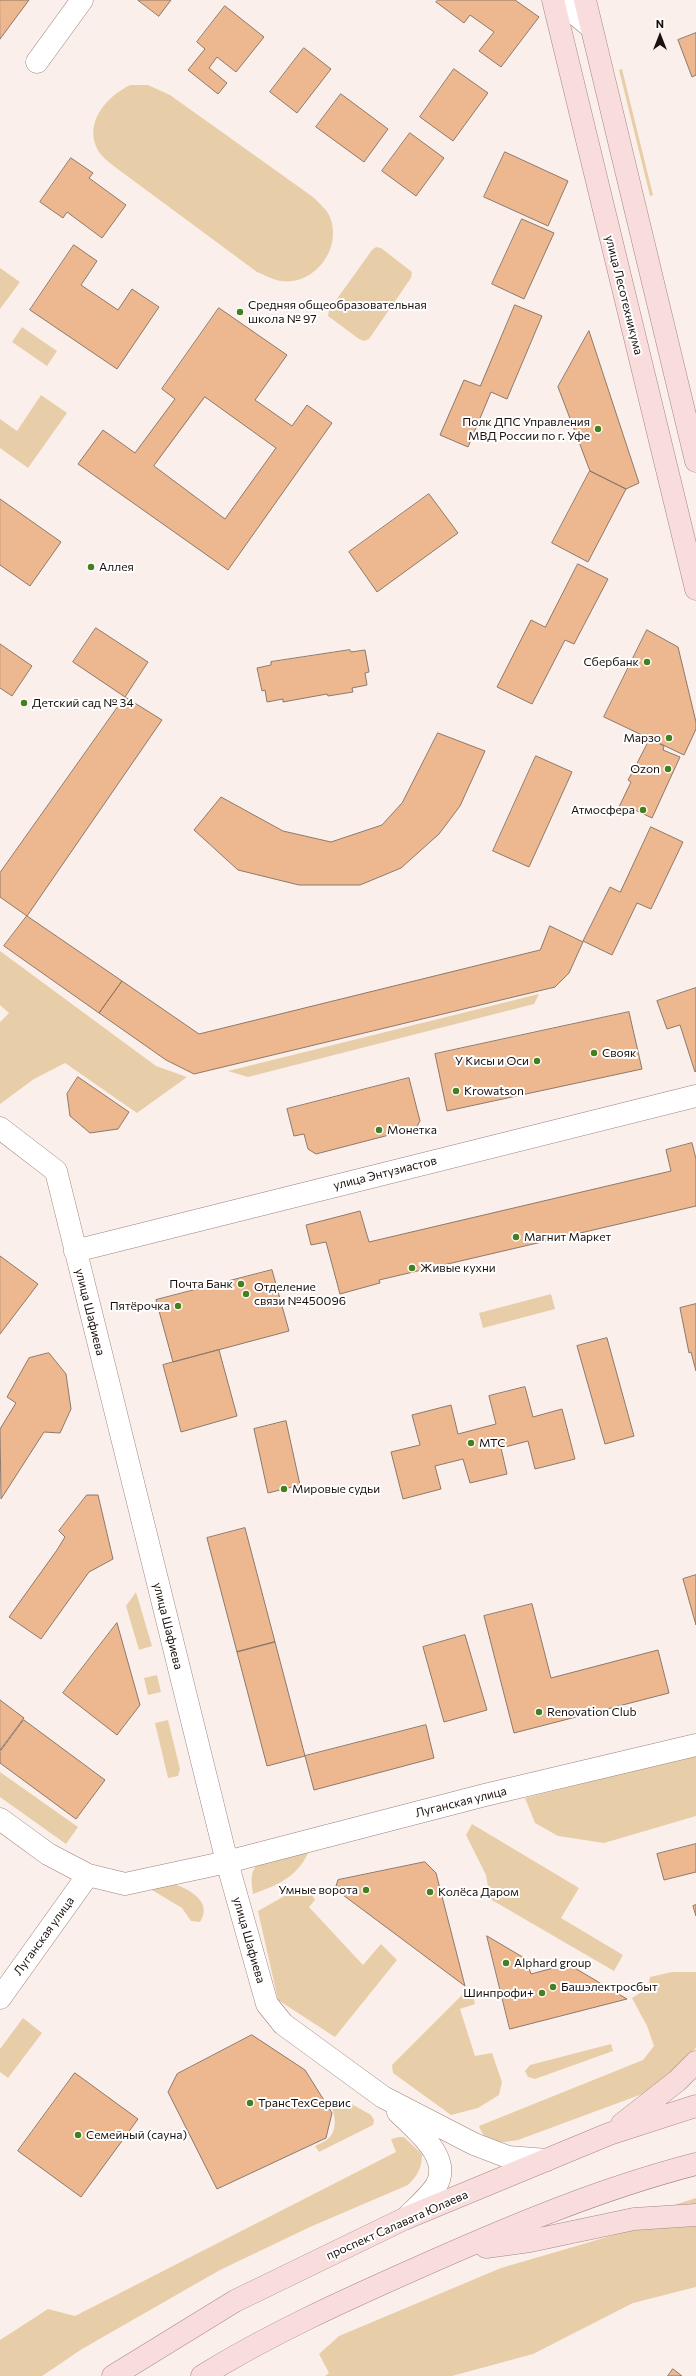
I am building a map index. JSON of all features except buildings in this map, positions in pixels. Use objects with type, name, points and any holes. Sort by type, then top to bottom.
[{"type":"main road","name":"улица Лесотехникума","points":[[553,0],[696,589]]},
{"type":"main road","points":[[585,0],[696,461]]},
{"type":"main road","points":[[609,2134],[677,2081],[696,2062]]},
{"type":"main road","name":"проспект Салавата Юлаева","points":[[113,2376],[235,2301],[406,2218],[609,2134],[696,2106]]},
{"type":"main road","points":[[202,2376],[240,2352],[353,2296],[457,2250],[590,2196],[696,2164]]},
{"type":"main road","points":[[457,2250],[530,2241],[634,2219],[696,2215]]},
{"type":"street","points":[[37,62],[82,0]]},
{"type":"street","points":[[558,0],[591,27]]},
{"type":"street","name":"улица Энтузиастов","points":[[75,1251],[696,1096]]},
{"type":"street","name":"улица Шафиева","points":[[0,1128],[56,1171],[227,1862],[268,2004],[283,2024],[383,2097],[474,2144],[508,2157],[547,2160]]},
{"type":"street","name":"Луганская улица","points":[[0,1819],[48,1854],[88,1875],[125,1884],[227,1862],[485,1795],[696,1745]]},
{"type":"street","name":"Луганская улица","points":[[0,1998],[88,1875]]},
{"type":"street","name":"улица Шафиева","points":[[383,2097],[429,2144],[438,2158],[442,2172],[435,2187],[406,2218]]},
{"type":"shaded area","points":[[622,69],[653,195],[650,196],[619,70]]},
{"type":"shaded area","points":[[130,85],[148,85],[170,95],[313,197],[326,210],[333,227],[333,240],[323,262],[315,271],[305,277],[293,281],[272,279],[257,272],[102,156],[94,142],[93,131],[95,122],[99,112],[105,104],[121,90]]},
{"type":"shaded area","points":[[376,247],[381,248],[412,272],[411,278],[369,339],[364,341],[359,339],[328,316],[329,310],[372,250]]},
{"type":"shaded area","points":[[0,268],[20,282],[0,309]]},
{"type":"shaded area","points":[[22,327],[57,351],[47,366],[12,342]]},
{"type":"shaded area","points":[[41,395],[67,413],[28,468],[0,448],[0,419],[17,431]]},
{"type":"shaded area","points":[[0,951],[156,1066],[187,1077],[137,1113],[65,1063],[34,1079],[0,1104],[0,1022],[9,1013],[0,1005]]},
{"type":"shaded area","points":[[539,994],[534,1004],[248,1077],[228,1071]]},
{"type":"shaded area","points":[[551,1294],[555,1309],[483,1328],[479,1313]]},
{"type":"shaded area","points":[[136,1592],[152,1646],[139,1650],[126,1606]]},
{"type":"shaded area","points":[[157,1675],[161,1692],[148,1695],[144,1678]]},
{"type":"shaded area","points":[[168,1720],[180,1769],[178,1776],[168,1778],[155,1723]]},
{"type":"shaded area","points":[[696,1755],[696,1816],[604,1843],[558,1836],[535,1823],[525,1798]]},
{"type":"shaded area","points":[[0,1772],[78,1827],[66,1844],[0,1797]]},
{"type":"shaded area","points":[[472,1824],[579,1888],[561,1918],[623,1955],[614,1971],[490,1899],[486,1875],[466,1835]]},
{"type":"shaded area","points":[[310,1849],[305,1859],[294,1873],[280,1883],[253,1894],[252,1875],[257,1865],[271,1859]]},
{"type":"shaded area","points":[[166,1882],[181,1886],[200,1900],[204,1914],[200,1922],[191,1921],[182,1908],[152,1890],[156,1884]]},
{"type":"shaded area","points":[[308,1889],[315,1900],[309,1907],[363,1965],[381,1944],[397,1960],[335,2037],[278,2000],[258,1911],[288,1894]]},
{"type":"shaded area","points":[[672,1972],[696,1972],[696,2048],[667,2077],[645,2093],[518,2140],[494,2142],[486,2137],[479,2126],[643,2060],[654,2046],[647,2026],[632,1998],[648,1988],[650,1977]]},
{"type":"shaded area","points":[[466,1991],[472,1991],[475,2004],[460,2009],[475,2056],[492,2053],[502,2082],[499,2095],[478,2108],[451,2115],[393,2073],[392,2065]]},
{"type":"shaded area","points":[[23,2018],[42,2033],[8,2078],[0,2072],[0,2049]]},
{"type":"shaded area","points":[[611,2044],[613,2051],[535,2079],[528,2077],[525,2071],[530,2065]]},
{"type":"shaded area","points":[[343,2099],[371,2115],[374,2120],[373,2125],[319,2152],[315,2146],[328,2139],[335,2126],[334,2116],[330,2104]]},
{"type":"shaded area","points":[[404,2137],[422,2154],[419,2171],[408,2185],[310,2227],[220,2270],[82,2349],[42,2376],[0,2376],[0,2340],[48,2309],[75,2316],[396,2152],[391,2139]]},
{"type":"shaded area","points":[[696,2198],[696,2207],[665,2208]]},
{"type":"shaded area","points":[[696,2226],[696,2287],[633,2303],[533,2354],[452,2376],[325,2376],[329,2373],[319,2354],[339,2336],[501,2268],[631,2230]]},
{"type":"place","name":"Средняя общеобразовательная школа № 97","points":[[240,312]]},
{"type":"place","name":"Полк ДПС Управления МВД России по г. Уфе","points":[[598,429]]},
{"type":"place","name":"Аллея","points":[[91,567]]},
{"type":"place","name":"Сбербанк","points":[[647,662]]},
{"type":"place","name":"Детский сад № 34","points":[[24,703]]},
{"type":"place","name":"Марзо","points":[[669,738]]},
{"type":"place","name":"Ozon","points":[[668,769]]},
{"type":"place","name":"Атмосфера","points":[[643,810]]},
{"type":"place","name":"Свояк","points":[[594,1053]]},
{"type":"place","name":"У Кисы и Оси","points":[[537,1061]]},
{"type":"place","name":"Krowatson","points":[[456,1091]]},
{"type":"place","name":"Монетка","points":[[379,1130]]},
{"type":"place","name":"Магнит Маркет","points":[[516,1237]]},
{"type":"place","name":"Живые кухни","points":[[412,1268]]},
{"type":"place","name":"Почта Банк","points":[[241,1284]]},
{"type":"place","name":"Отделение связи №450096","points":[[246,1294]]},
{"type":"place","name":"Пятёрочка","points":[[178,1306]]},
{"type":"place","name":"МТС","points":[[471,1443]]},
{"type":"place","name":"Мировые судьи","points":[[284,1489]]},
{"type":"place","name":"Renovation Club","points":[[539,1712]]},
{"type":"place","name":"Умные ворота","points":[[366,1890]]},
{"type":"place","name":"Колёса Даром","points":[[430,1892]]},
{"type":"place","name":"Alphard group","points":[[506,1963]]},
{"type":"place","name":"Башэлектросбыт","points":[[553,1987]]},
{"type":"place","name":"Шинпрофи+","points":[[542,1993]]},
{"type":"place","name":"ТрансТехСервис","points":[[250,2103]]},
{"type":"place","name":"Семейный (сауна)","points":[[78,2135]]}]
